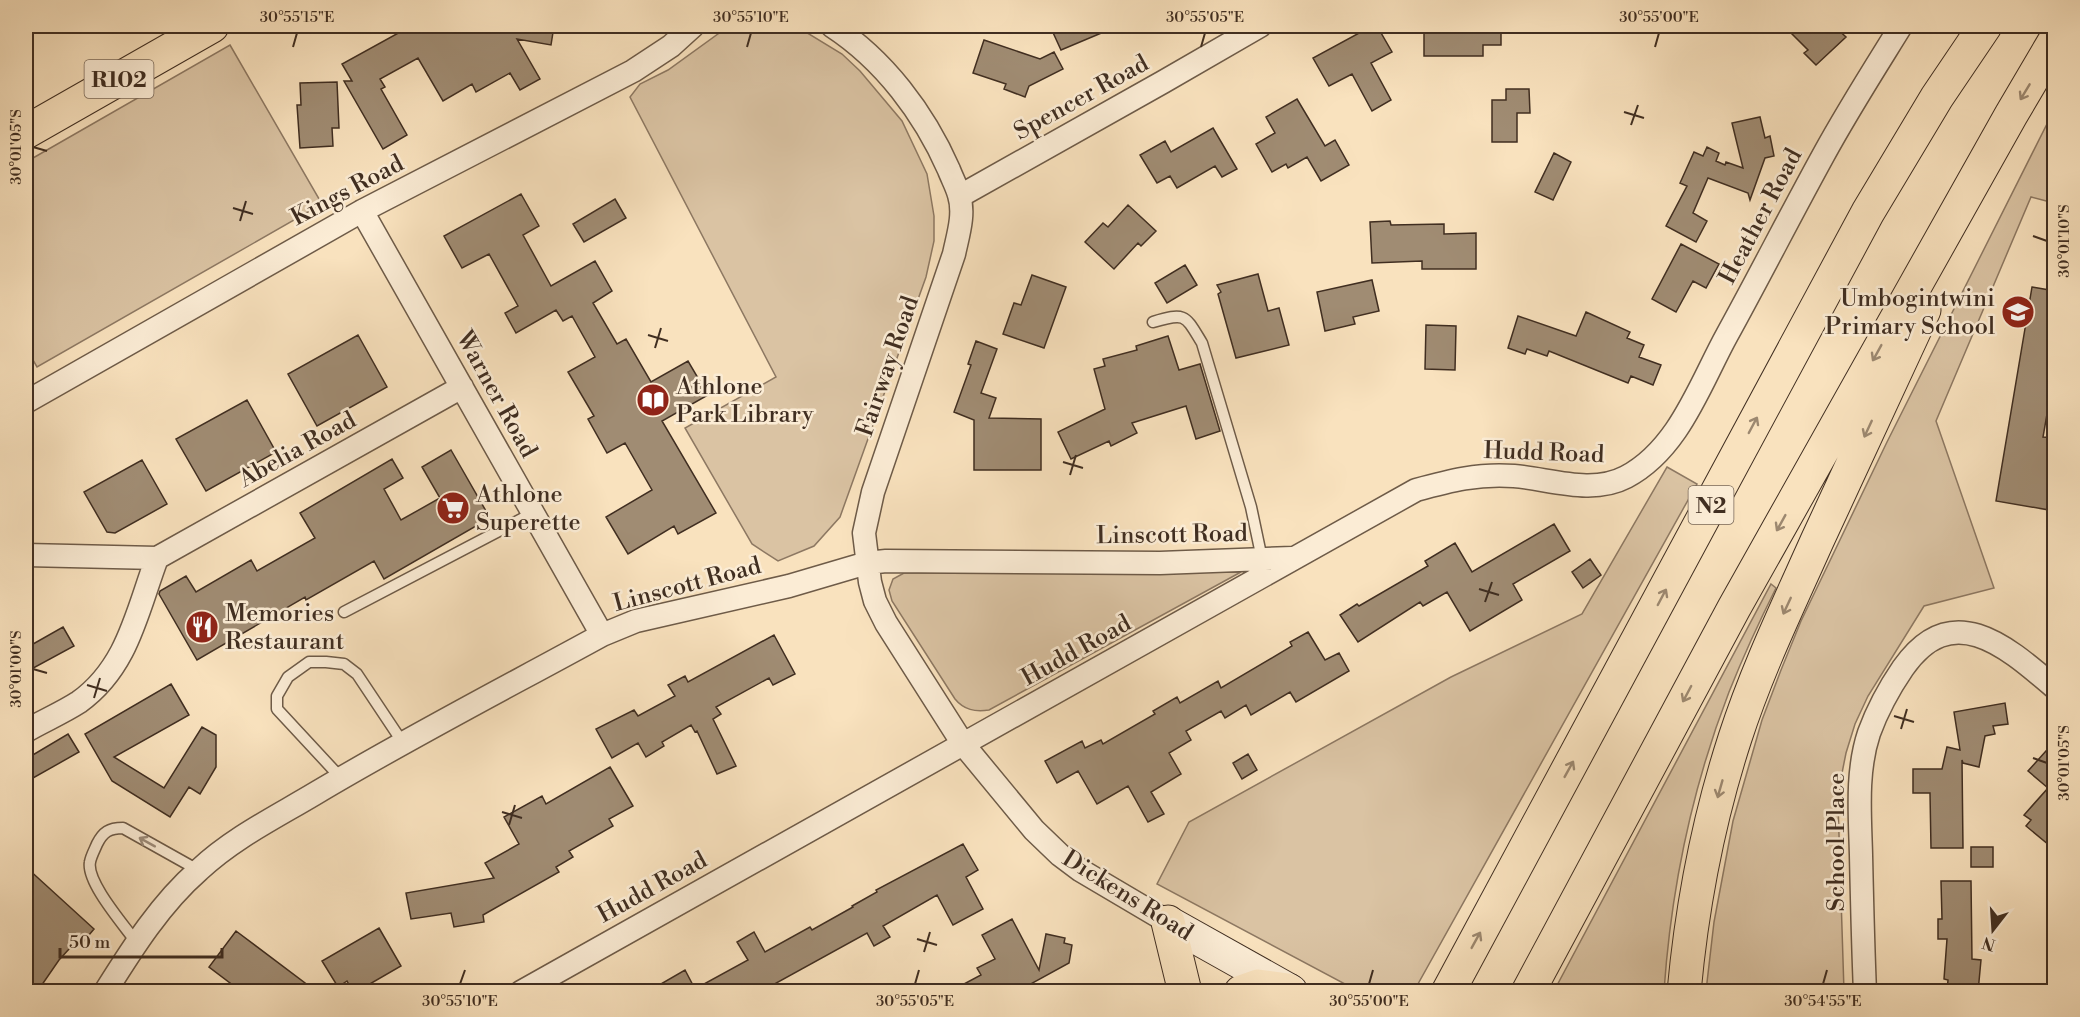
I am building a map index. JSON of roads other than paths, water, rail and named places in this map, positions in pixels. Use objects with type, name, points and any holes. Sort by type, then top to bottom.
[{"type":"main road","name":"R102","points":[[26,132],[212,26]]},
{"type":"main road","name":"N2","points":[[1448,992],[1868,212],[1937,97],[1985,26]]},
{"type":"main road","points":[[1528,992],[1734,608],[1973,182],[2055,42]]},
{"type":"main road","points":[[1684,992],[1690,932],[1701,864],[1735,738],[1777,629],[1856,453],[1942,272],[1959,231],[1973,182]]},
{"type":"main road","points":[[1168,922],[1185,992]]},
{"type":"main road","points":[[1241,992],[1258,986],[1290,991]]},
{"type":"street","name":"Kings Road","points":[[26,402],[362,211],[633,71],[671,46],[693,26]]},
{"type":"street","name":"Fairway Road","points":[[832,26],[850,37],[886,72],[911,101],[942,153],[960,196],[961,224],[954,254],[873,492],[864,533],[875,601],[886,623],[963,744]]},
{"type":"street","name":"Spencer Road","points":[[960,196],[1260,26]]},
{"type":"street","name":"Heather Road","points":[[1672,436],[1701,388],[1829,145],[1901,26]]},
{"type":"street","name":"Warner Road","points":[[362,211],[602,635]]},
{"type":"street","name":"Abelia Road","points":[[157,558],[462,387]]},
{"type":"street","name":"Hudd Road","points":[[521,992],[1416,490],[1466,477],[1514,476],[1601,485],[1626,477],[1653,458],[1672,436]]},
{"type":"street","points":[[26,555],[157,558],[123,652],[106,677],[78,702],[26,730]]},
{"type":"street","name":"Linscott Road","points":[[105,992],[136,942],[159,913],[198,870],[232,843],[403,743],[602,635],[636,621],[789,586],[867,562],[1160,563],[1295,557]]},
{"type":"street","name":"School Place","points":[[1864,992],[1860,801],[1863,763],[1869,733],[1895,680],[1914,653],[1930,640],[1953,632],[1974,634],[2003,646],[2055,687]]},
{"type":"street","name":"Dickens Road","points":[[963,744],[1034,830],[1060,855],[1080,870],[1290,991]]},
{"type":"lane","points":[[1153,322],[1179,316],[1188,319],[1202,343],[1251,507],[1262,559]]},
{"type":"lane","points":[[344,612],[533,513]]},
{"type":"lane","points":[[341,778],[277,709],[277,696],[288,676],[309,662],[344,664],[357,674],[403,743]]},
{"type":"lane","points":[[136,942],[97,886],[92,875],[89,862],[102,835],[112,828],[123,828],[198,870]]},
{"type":"place","name":"Umbogintwini Primary School","points":[[2018,312]]},
{"type":"place","name":"Athlone Park Library","points":[[653,400]]},
{"type":"place","name":"Athlone Superette","points":[[453,508]]},
{"type":"place","name":"Memories Restaurant","points":[[202,627]]}]
